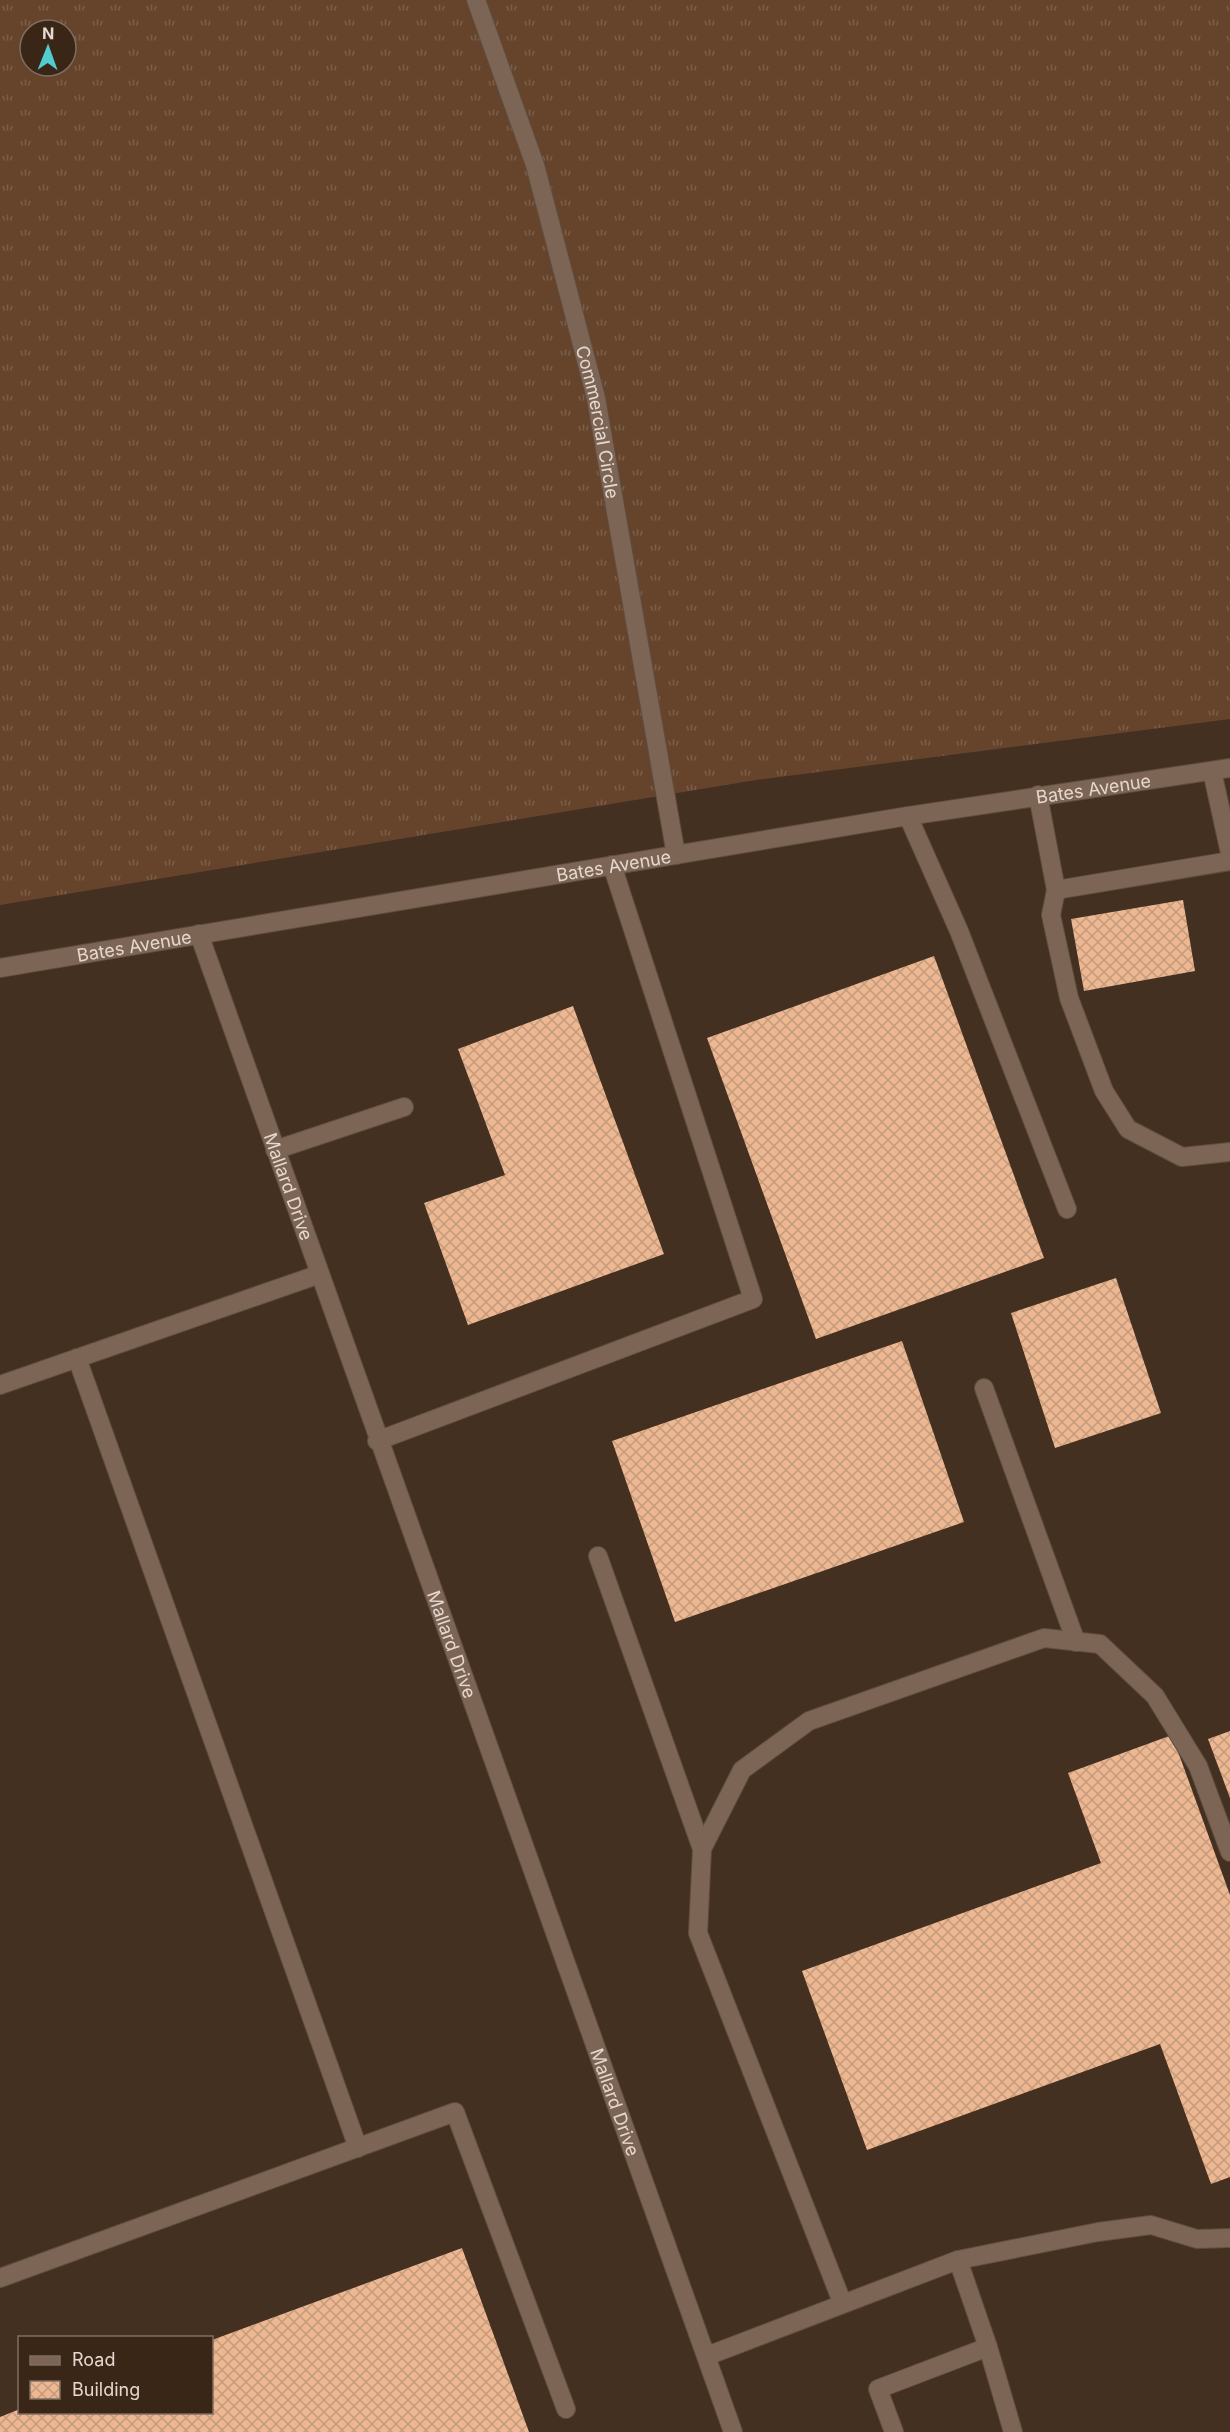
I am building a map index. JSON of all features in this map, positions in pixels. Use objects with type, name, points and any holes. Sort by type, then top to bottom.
[{"type":"street","name":"Commercial Circle","points":[[476,0],[535,165],[596,398],[676,855]]},
{"type":"street","name":"Bates Avenue","points":[[0,968],[908,816],[1230,768]]},
{"type":"street","points":[[1212,771],[1230,853]]},
{"type":"street","points":[[1038,795],[1056,890],[1051,915],[1069,998],[1104,1091],[1128,1129],[1182,1157],[1230,1152]]},
{"type":"street","points":[[908,816],[959,931],[1067,1209]]},
{"type":"street","points":[[1056,890],[1230,861]]},
{"type":"street","points":[[377,1441],[753,1299],[612,865]]},
{"type":"street","name":"Mallard Drive","points":[[199,934],[377,1441],[733,2432]]},
{"type":"street","points":[[275,1150],[404,1107]]},
{"type":"street","points":[[0,1385],[320,1274]]},
{"type":"street","points":[[77,1358],[358,2148]]},
{"type":"street","points":[[984,1388],[1076,1642]]},
{"type":"street","points":[[598,1556],[702,1849],[699,1933],[842,2302]]},
{"type":"street","points":[[702,1849],[742,1770],[808,1721],[1044,1638],[1100,1644],[1155,1696],[1198,1766],[1230,1852]]},
{"type":"street","points":[[0,2278],[455,2112],[566,2409]]},
{"type":"street","points":[[707,2356],[842,2302],[958,2260],[1098,2232],[1151,2225],[1197,2239],[1230,2238]]},
{"type":"street","points":[[958,2260],[988,2346],[1013,2432]]},
{"type":"street","points":[[894,2432],[878,2389],[988,2346]]},
{"type":"green space","points":[[0,0],[1230,0],[1230,719],[756,780],[0,905]]},
{"type":"building","points":[[1183,900],[1195,971],[1084,991],[1071,919]]},
{"type":"building","points":[[934,956],[1044,1258],[816,1339],[707,1038]]},
{"type":"building","points":[[573,1006],[664,1254],[468,1325],[424,1203],[505,1175],[458,1049]]},
{"type":"building","points":[[1116,1278],[1161,1413],[1055,1448],[1011,1313]]},
{"type":"building","points":[[902,1341],[964,1522],[675,1622],[612,1441]]},
{"type":"building","points":[[1230,1731],[1230,1798],[1208,1739]]},
{"type":"building","points":[[1172,1735],[1230,1895],[1230,2177],[1211,2184],[1160,2044],[867,2150],[802,1971],[1101,1863],[1068,1773]]},
{"type":"building","points":[[462,2248],[529,2432],[0,2432],[0,2417],[18,2410],[18,2414],[213,2414],[213,2340]]}]
